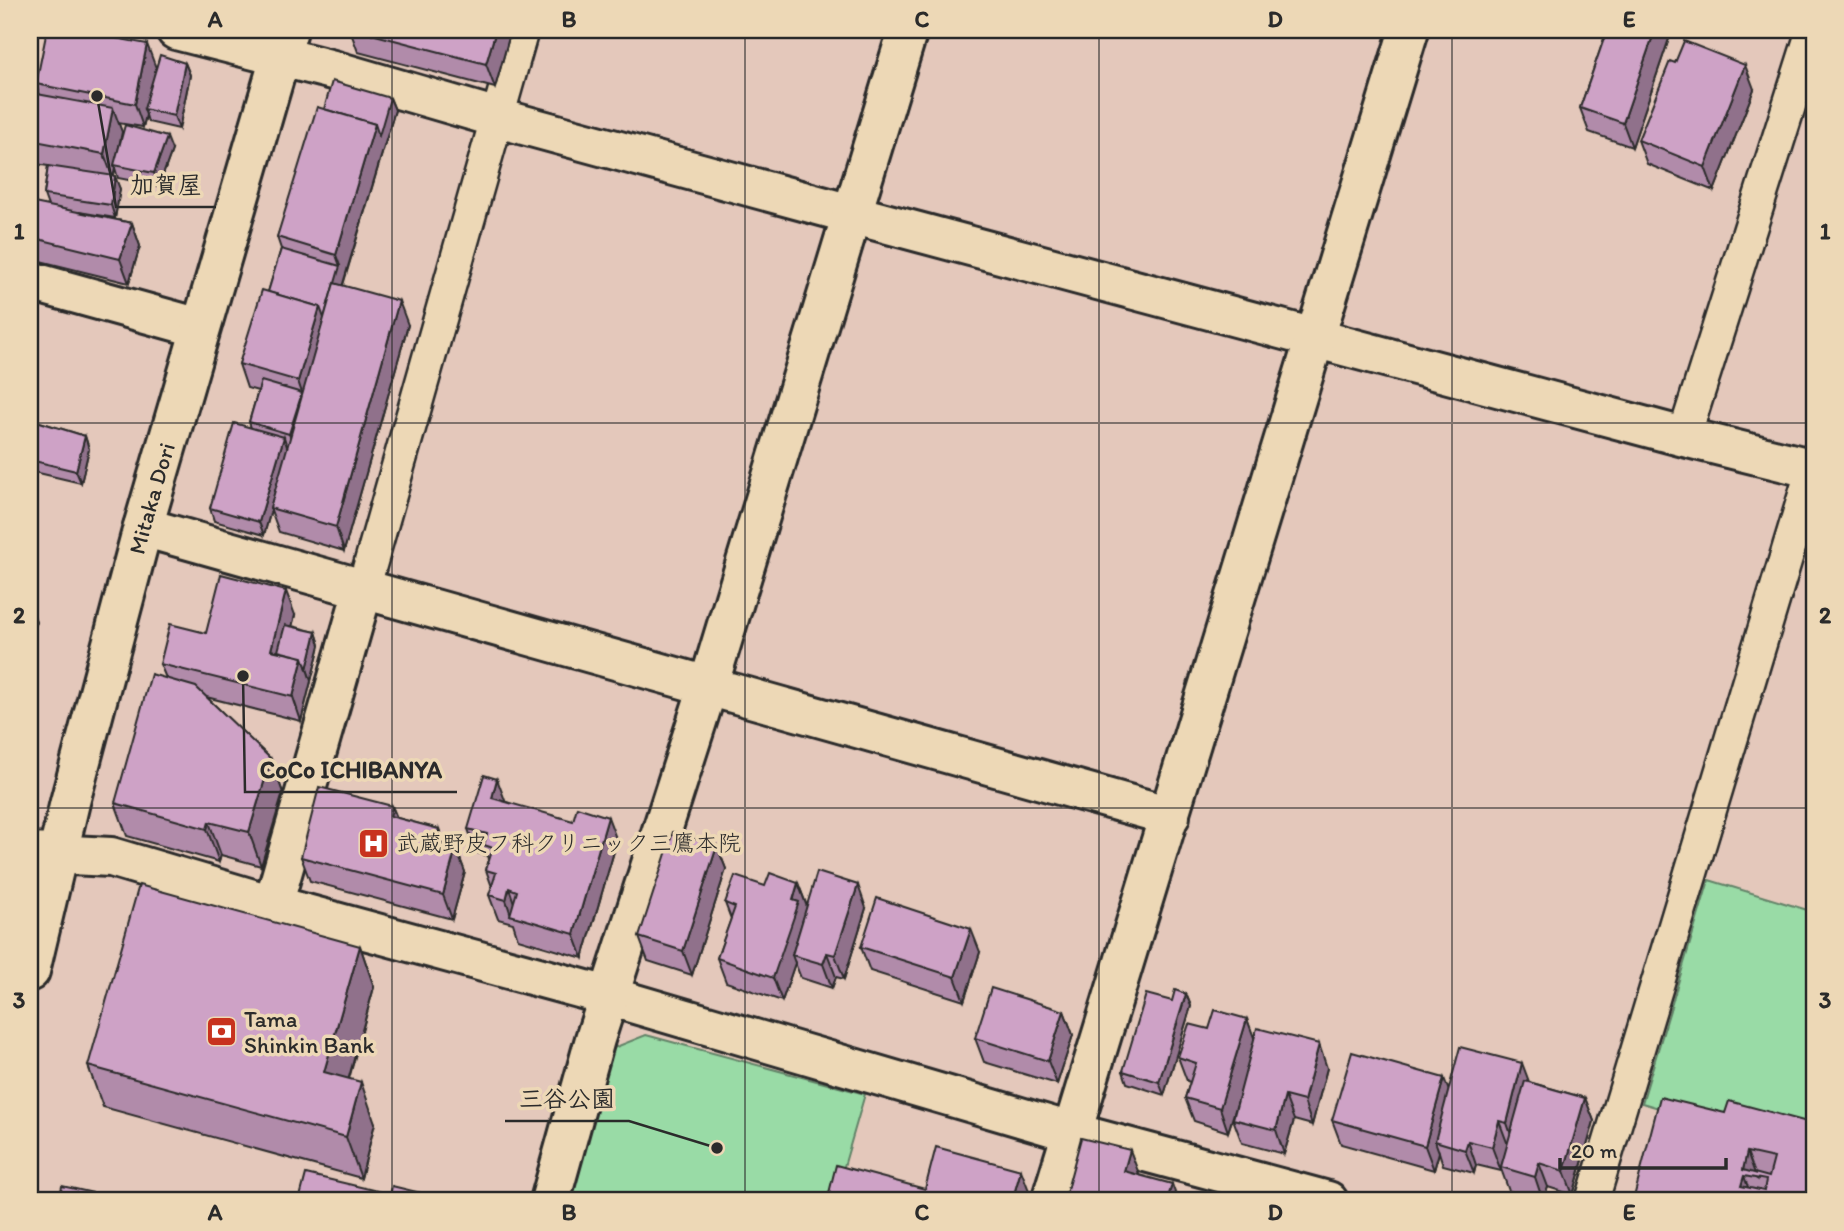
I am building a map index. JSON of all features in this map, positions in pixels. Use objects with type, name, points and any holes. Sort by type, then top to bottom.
[{"type":"street","points":[[176,30],[284,43],[498,118],[1813,469]]},
{"type":"street","points":[[550,1201],[608,996],[708,687],[908,30]]},
{"type":"street","points":[[1051,1201],[1409,30]]},
{"type":"street","name":"Mitaka Dori","points":[[30,971],[44,853],[143,527],[284,43]]},
{"type":"street","points":[[30,281],[200,328]]},
{"type":"street","points":[[143,527],[1170,817]]},
{"type":"street","points":[[273,905],[363,590]]},
{"type":"street","points":[[44,853],[111,857],[273,905],[608,996],[1071,1132],[1328,1201]]},
{"type":"lane","points":[[363,590],[522,30]]},
{"type":"lane","points":[[1684,436],[1813,30]]},
{"type":"lane","points":[[1592,1201],[1813,469]]},
{"type":"green space","points":[[1709,880],[1814,912],[1814,1154],[1642,1103]]},
{"type":"green space","points":[[646,1035],[865,1094],[834,1201],[569,1201],[611,1049]]},
{"type":"building","points":[[47,30],[73,30],[147,44],[135,104],[36,84]]},
{"type":"building","points":[[356,30],[496,30],[486,64]]},
{"type":"building","points":[[1607,30],[1655,30],[1623,123],[1580,108]]},
{"type":"building","points":[[1684,41],[1745,65],[1705,167],[1638,140],[1670,61],[1675,63]]},
{"type":"building","points":[[160,55],[185,63],[174,116],[144,109]]},
{"type":"building","points":[[332,81],[390,98],[379,136],[375,124],[324,109]]},
{"type":"building","points":[[37,94],[113,108],[104,154],[30,140]]},
{"type":"building","points":[[317,107],[375,124],[336,255],[277,237]]},
{"type":"building","points":[[125,125],[167,137],[154,173],[114,165]]},
{"type":"building","points":[[48,166],[115,176],[111,205],[44,195]]},
{"type":"building","points":[[34,203],[132,223],[120,259],[30,237]]},
{"type":"building","points":[[281,249],[340,266],[324,318],[320,307],[268,292]]},
{"type":"building","points":[[334,283],[399,301],[336,527],[270,508]]},
{"type":"building","points":[[262,290],[320,307],[298,381],[239,364]]},
{"type":"building","points":[[261,381],[302,393],[289,434],[249,422]]},
{"type":"building","points":[[30,419],[85,436],[76,471],[30,460]]},
{"type":"building","points":[[234,423],[284,437],[259,522],[210,508]]},
{"type":"building","points":[[221,574],[286,591],[271,650],[303,657],[293,697],[160,664],[170,624],[206,633]]},
{"type":"building","points":[[285,625],[316,632],[307,669],[303,657],[278,651]]},
{"type":"building","points":[[151,674],[196,687],[271,759],[249,832],[209,822],[207,829],[115,803]]},
{"type":"building","points":[[484,775],[497,779],[492,798],[573,821],[577,807],[608,817],[574,934],[510,915],[517,891],[509,888],[506,900],[489,895],[496,873],[486,870],[493,848],[484,845],[487,834],[468,829]]},
{"type":"building","points":[[319,787],[392,806],[390,816],[439,829],[435,843],[456,848],[443,895],[301,857]]},
{"type":"building","points":[[673,832],[717,846],[683,951],[639,937]]},
{"type":"building","points":[[817,872],[858,885],[835,955],[827,953],[823,964],[792,955]]},
{"type":"building","points":[[770,873],[798,883],[793,900],[799,902],[773,978],[717,958],[735,907],[725,903],[735,876],[765,886]]},
{"type":"building","points":[[139,885],[360,946],[324,1072],[361,1082],[346,1137],[88,1066]]},
{"type":"building","points":[[877,898],[971,929],[955,977],[861,947]]},
{"type":"building","points":[[991,988],[1064,1011],[1048,1061],[975,1038]]},
{"type":"building","points":[[1175,990],[1186,994],[1159,1082],[1123,1071],[1146,994],[1172,1001]]},
{"type":"building","points":[[1215,1010],[1247,1019],[1220,1108],[1185,1098],[1196,1063],[1178,1057],[1189,1024],[1209,1029]]},
{"type":"building","points":[[1257,1028],[1319,1044],[1304,1101],[1285,1096],[1276,1130],[1233,1119]]},
{"type":"building","points":[[1460,1047],[1522,1063],[1507,1123],[1499,1121],[1492,1147],[1468,1141],[1465,1150],[1435,1141]]},
{"type":"building","points":[[1352,1052],[1444,1078],[1425,1146],[1332,1120]]},
{"type":"building","points":[[1525,1081],[1585,1098],[1564,1171],[1539,1163],[1535,1177],[1501,1167]]},
{"type":"building","points":[[1660,1097],[1725,1113],[1729,1101],[1811,1123],[1806,1142],[1814,1145],[1814,1173],[1807,1201],[1633,1201]],"holes":[[[1747,1152],[1774,1158],[1769,1177],[1743,1170]],[[1744,1176],[1766,1180],[1764,1191],[1741,1186]]]},
{"type":"building","points":[[1081,1138],[1130,1150],[1124,1171],[1172,1184],[1167,1201],[1064,1201]]},
{"type":"building","points":[[936,1147],[1021,1170],[1012,1201],[827,1201],[836,1165],[925,1189]]},
{"type":"building","points":[[306,1174],[390,1194],[389,1201],[299,1201]]},
{"type":"building","points":[[62,1186],[129,1201],[59,1201]]},
{"type":"building","points":[[392,1186],[454,1201],[389,1201]]},
{"type":"building","points":[[1192,1197],[1207,1201],[1190,1201]]},
{"type":"place","name":"加賀屋","points":[[97,96]]},
{"type":"place","name":"CoCo ICHIBANYA","points":[[243,676]]},
{"type":"place","name":"武蔵野皮フ科クリニック三鷹本院","points":[[373,843]]},
{"type":"place","name":"Tama Shinkin Bank","points":[[221,1032]]},
{"type":"place","name":"三谷公園","points":[[717,1148]]}]
